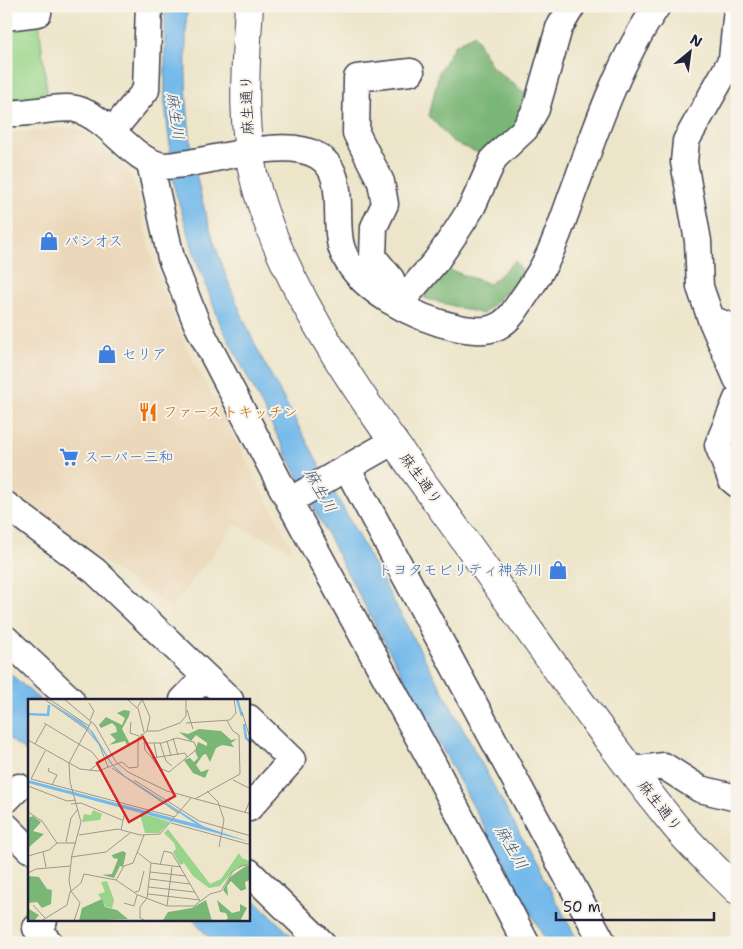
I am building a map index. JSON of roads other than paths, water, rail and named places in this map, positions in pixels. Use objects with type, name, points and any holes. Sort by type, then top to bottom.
[{"type":"main road","name":"麻生通り","points":[[249,6],[244,78],[249,152],[267,221],[289,270],[362,396],[562,676],[676,828],[737,890]]},
{"type":"street","points":[[6,17],[38,13],[38,6]]},
{"type":"street","points":[[113,130],[146,90],[149,6]]},
{"type":"street","points":[[398,305],[436,261],[456,232],[472,207],[494,158],[525,129],[536,109],[559,28],[572,6]]},
{"type":"street","points":[[6,114],[74,109],[89,114],[113,130],[153,164],[169,166],[249,152],[297,150],[315,154],[326,162],[333,173],[339,210],[340,245],[349,267],[365,284],[398,305],[438,324],[478,332],[497,327],[511,315],[544,265],[622,70],[657,6]]},
{"type":"street","points":[[737,9],[734,62],[686,141],[684,162],[698,241],[700,287],[711,319],[737,379]]},
{"type":"street","points":[[398,305],[391,279],[373,257],[374,227],[385,204],[381,182],[356,133],[357,78],[411,72]]},
{"type":"street","points":[[153,164],[171,258],[197,324],[295,498],[526,943]]},
{"type":"street","points":[[711,319],[737,329]]},
{"type":"street","points":[[737,399],[718,445],[731,479],[737,484]]},
{"type":"street","points":[[295,498],[394,441]]},
{"type":"street","points":[[340,472],[603,943]]},
{"type":"street","points":[[6,505],[95,571],[229,699]]},
{"type":"street","points":[[6,639],[70,699]]},
{"type":"street","points":[[184,699],[205,677]]},
{"type":"street","points":[[250,719],[292,760],[250,807]]},
{"type":"street","points":[[633,770],[664,766],[700,789],[737,798]]},
{"type":"street","points":[[6,826],[28,848]]},
{"type":"street","points":[[250,873],[322,943]]},
{"type":"street","points":[[42,922],[36,928],[50,943]]},
{"type":"water","name":"麻生川","points":[[165,6],[187,6],[186,88],[194,164],[216,249],[237,304],[261,357],[579,943],[547,943],[343,565],[220,323],[197,262],[175,190],[165,104]]},
{"type":"water","points":[[6,670],[39,699],[28,699],[28,753],[6,736]]},
{"type":"water","points":[[250,896],[299,943],[214,943],[195,922],[250,922]]},
{"type":"place","name":"パシオス","points":[[49,241]]},
{"type":"place","name":"セリア","points":[[107,354]]},
{"type":"place","name":"ファーストキッチン","points":[[148,412]]},
{"type":"place","name":"スーパー三和","points":[[69,457]]},
{"type":"place","name":"トヨタモビリティ神奈川","points":[[558,570]]}]
